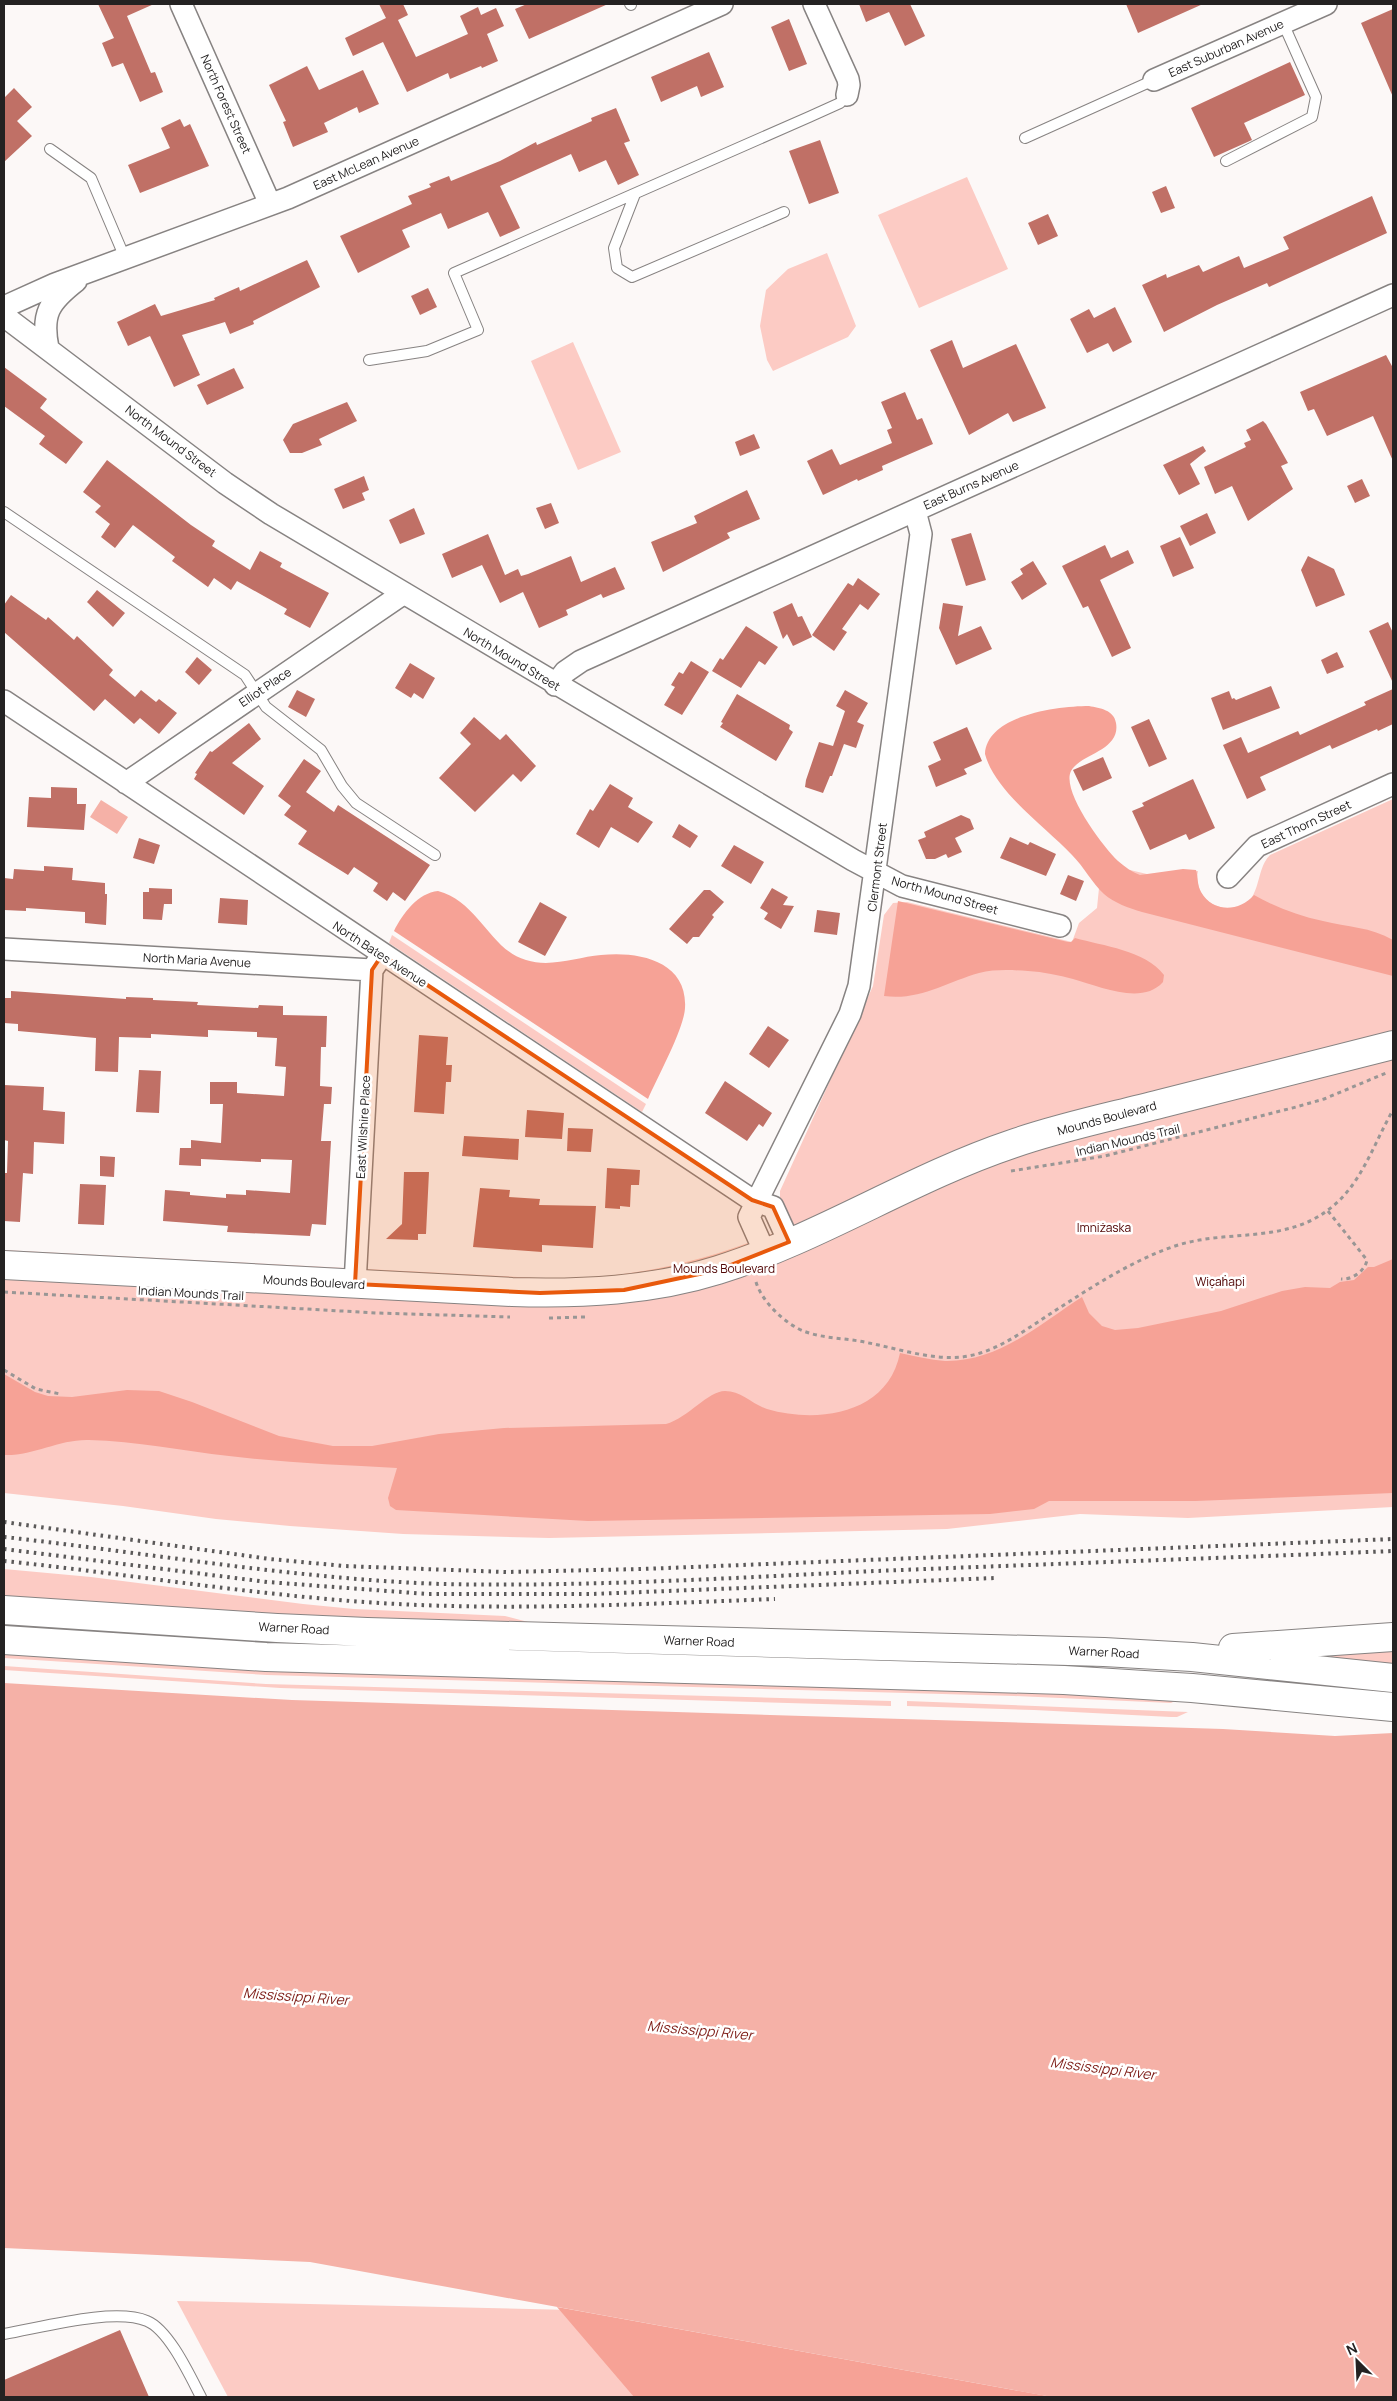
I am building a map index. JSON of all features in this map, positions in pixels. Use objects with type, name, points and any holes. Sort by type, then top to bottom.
[{"type":"main road","name":"Mounds Boulevard","points":[[4,1265],[540,1293],[603,1292],[668,1283],[718,1270],[777,1248],[933,1174],[1013,1144],[1393,1045]]},
{"type":"main road","name":"Warner Road","points":[[4,1610],[367,1632],[1104,1652],[1192,1657],[1393,1678]]},
{"type":"main road","points":[[1104,1652],[1241,1647],[1393,1637]]},
{"type":"main road","points":[[4,1640],[266,1657],[1064,1680],[1201,1689],[1393,1707]]},
{"type":"street","name":"North Forest Street","points":[[181,4],[270,204]]},
{"type":"street","name":"East McLean Avenue","points":[[4,307],[89,271],[270,204],[722,4]]},
{"type":"street","points":[[814,4],[848,79],[847,95]]},
{"type":"street","name":"East Suburban Avenue","points":[[1154,80],[1326,4]]},
{"type":"street","points":[[48,348],[45,326],[50,306],[65,289],[89,271]]},
{"type":"street","name":"East Burns Avenue","points":[[555,685],[565,672],[581,661],[1393,295]]},
{"type":"street","name":"North Mound Street","points":[[4,316],[241,494],[286,523],[555,685],[876,873],[906,887],[1060,926]]},
{"type":"street","name":"Clermont Street","points":[[777,1248],[749,1217],[758,1204],[856,1000],[876,873],[921,534],[915,511]]},
{"type":"street","name":"Elliot Place","points":[[126,783],[257,692],[404,594]]},
{"type":"street","name":"North Bates Avenue","points":[[4,701],[126,783],[377,963],[758,1204]]},
{"type":"street","name":"East Thorn Street","points":[[1228,877],[1256,846],[1393,784]]},
{"type":"street","name":"North Maria Avenue","points":[[4,949],[377,963]]},
{"type":"street","name":"East Wilshire Place","points":[[355,1284],[377,963]]},
{"type":"lane","points":[[1226,161],[1312,117],[1316,97],[1283,23]]},
{"type":"lane","points":[[1025,138],[1154,80]]},
{"type":"lane","points":[[369,360],[427,351],[478,330],[454,273],[840,103],[847,95]]},
{"type":"lane","points":[[50,149],[91,178],[125,258]]},
{"type":"lane","points":[[635,194],[614,248],[617,268],[632,277],[784,212]]},
{"type":"lane","points":[[4,512],[245,674],[269,710],[320,750],[342,786],[356,803],[435,855]]},
{"type":"lane","points":[[4,2334],[113,2315],[148,2321],[173,2345],[201,2397]]},
{"type":"path","name":"Indian Mounds Trail","points":[[1004,1173],[1105,1156],[1296,1107],[1324,1098],[1389,1071]]},
{"type":"path","points":[[756,1282],[765,1300],[792,1324],[806,1332],[933,1356],[963,1356],[996,1347],[1119,1271],[1169,1248],[1203,1240],[1288,1230],[1328,1211],[1347,1194],[1356,1181],[1393,1110]]},
{"type":"path","points":[[1328,1211],[1367,1260],[1366,1264],[1354,1276],[1340,1279]]},
{"type":"path","name":"Indian Mounds Trail","points":[[4,1292],[377,1313]]},
{"type":"path","points":[[4,1370],[36,1389],[60,1394]]},
{"type":"highlighted area","points":[[382,955],[752,1200],[773,1207],[789,1242],[718,1270],[624,1290],[540,1293],[355,1284],[372,970]]},
{"type":"green space","points":[[967,177],[1008,269],[919,308],[878,215]]},
{"type":"green space","points":[[827,253],[856,326],[848,337],[773,371],[767,360],[760,326],[766,290],[788,269]]},
{"type":"green space","points":[[573,342],[621,452],[578,470],[531,361]]},
{"type":"green space","name":"Imniżaska","points":[[1393,799],[1393,1507],[1188,1518],[1080,1514],[947,1529],[549,1538],[403,1534],[290,1526],[216,1519],[123,1506],[4,1493],[4,1250],[556,1279],[588,1278],[647,1270],[704,1257],[733,1248],[791,1226],[780,1198],[780,1191],[873,986],[884,915],[893,903],[907,902],[1072,942],[1079,923],[1097,908],[1099,888],[1130,870],[1151,875],[1198,871],[1197,881],[1199,888],[1206,899],[1212,904],[1221,907],[1239,907],[1247,903],[1253,896],[1261,871],[1270,855]]},
{"type":"green space","points":[[392,935],[646,1104],[642,1112],[389,943]]},
{"type":"green space","points":[[4,1569],[91,1577],[303,1604],[354,1609],[505,1616],[532,1623],[308,1617],[4,1597]]},
{"type":"green space","points":[[4,1623],[336,1644],[335,1646],[170,1638],[4,1626]]},
{"type":"green space","points":[[1393,1646],[1393,1666],[1331,1659],[1330,1650]]},
{"type":"green space","points":[[4,1653],[290,1671],[1025,1692],[1177,1700],[1171,1703],[1014,1696],[267,1675],[4,1658]]},
{"type":"green space","points":[[4,1666],[266,1684],[891,1701],[891,1706],[280,1688],[4,1670]]},
{"type":"green space","points":[[907,1701],[1188,1712],[1177,1717],[1171,1717],[907,1706]]},
{"type":"green space","points":[[177,2301],[572,2310],[644,2397],[228,2397]]},
{"type":"shaded area","points":[[1089,706],[1109,712],[1115,719],[1116,732],[1106,746],[1076,765],[1071,771],[1072,792],[1094,832],[1118,861],[1140,875],[1183,869],[1196,870],[1201,892],[1212,904],[1219,907],[1226,908],[1241,905],[1254,895],[1278,907],[1305,917],[1376,932],[1393,940],[1393,976],[1142,912],[1117,903],[1104,894],[1072,855],[1010,795],[999,782],[985,754],[989,741],[998,730],[1026,715],[1060,708]]},
{"type":"shaded area","points":[[438,891],[464,905],[503,947],[514,955],[526,960],[545,963],[615,954],[644,957],[658,962],[669,969],[678,979],[684,992],[685,1008],[680,1028],[648,1099],[394,931],[412,905],[424,896]]},
{"type":"shaded area","points":[[898,901],[1068,942],[1075,938],[1123,950],[1135,954],[1156,967],[1164,975],[1163,982],[1154,989],[1144,993],[1132,993],[1107,989],[1051,974],[997,970],[979,973],[933,990],[909,996],[884,996]]},
{"type":"shaded area","points":[[1393,1259],[1393,1493],[1195,1501],[1049,1501],[1034,1509],[990,1514],[588,1521],[396,1510],[390,1506],[388,1498],[397,1468],[313,1464],[212,1454],[142,1444],[89,1440],[67,1442],[15,1455],[4,1455],[4,1374],[35,1392],[48,1396],[72,1397],[127,1390],[159,1391],[279,1436],[333,1446],[372,1446],[439,1434],[504,1428],[666,1424],[682,1416],[712,1395],[725,1391],[741,1395],[767,1409],[808,1415],[828,1414],[848,1410],[866,1401],[881,1390],[893,1374],[900,1353],[945,1361],[964,1360],[983,1355],[1018,1340],[1082,1297],[1089,1313],[1102,1326],[1115,1330],[1138,1328],[1221,1311],[1282,1291],[1305,1287],[1330,1288],[1340,1282],[1354,1280],[1368,1267],[1374,1267]]},
{"type":"shaded area","points":[[557,2307],[1053,2397],[634,2397]]},
{"type":"water","points":[[101,800],[128,817],[117,834],[90,817]]},
{"type":"water","name":"Mississippi River","points":[[4,1683],[292,1700],[1223,1729],[1335,1736],[1393,1733],[1393,2397],[1052,2397],[310,2262],[4,2248]]},
{"type":"building","points":[[98,4],[154,4],[127,16],[151,73],[155,72],[163,92],[140,102],[123,63],[112,67],[102,43],[114,38]]},
{"type":"building","points":[[379,4],[403,4],[408,15],[398,20],[416,57],[468,34],[460,16],[478,7],[481,15],[496,8],[504,26],[487,34],[498,61],[450,79],[448,73],[407,92],[383,42],[353,56],[345,38],[386,18]]},
{"type":"building","points":[[527,4],[608,4],[529,39],[515,9]]},
{"type":"building","points":[[859,4],[910,4],[925,36],[905,46],[889,12],[866,22]]},
{"type":"building","points":[[1126,4],[1203,4],[1138,33]]},
{"type":"building","points":[[1393,9],[1393,97],[1361,23]]},
{"type":"building","points":[[789,19],[807,64],[789,71],[771,27]]},
{"type":"building","points":[[709,52],[724,87],[701,97],[697,86],[661,102],[651,77]]},
{"type":"building","points":[[1290,62],[1305,95],[1244,123],[1252,140],[1214,157],[1191,108]]},
{"type":"building","points":[[307,66],[319,90],[363,70],[379,104],[359,113],[357,107],[324,123],[328,132],[293,147],[283,122],[286,121],[269,85]]},
{"type":"building","points":[[14,88],[32,107],[17,121],[32,136],[4,162],[4,98]]},
{"type":"building","points":[[616,108],[630,141],[624,143],[639,175],[618,185],[606,160],[579,172],[571,154],[500,186],[520,228],[500,237],[488,212],[448,229],[441,213],[402,230],[410,247],[358,273],[340,236],[412,204],[408,196],[431,187],[429,184],[449,176],[451,181],[500,161],[536,142],[537,145],[592,121],[591,118]]},
{"type":"building","points":[[180,119],[184,127],[190,124],[209,166],[140,193],[128,165],[170,148],[161,128]]},
{"type":"building","points":[[820,140],[839,193],[809,204],[789,151]]},
{"type":"building","points":[[1166,186],[1175,208],[1161,213],[1152,192]]},
{"type":"building","points":[[1372,196],[1387,233],[1269,287],[1267,283],[1217,305],[1164,332],[1142,285],[1166,274],[1167,278],[1199,265],[1203,272],[1239,256],[1244,268],[1289,249],[1283,237]]},
{"type":"building","points":[[1048,214],[1058,236],[1038,245],[1028,223]]},
{"type":"building","points":[[307,260],[320,287],[253,321],[254,324],[230,334],[225,322],[182,335],[200,375],[174,387],[150,336],[128,346],[117,322],[155,304],[161,316],[215,300],[214,298],[239,287],[240,291]]},
{"type":"building","points":[[428,288],[437,307],[420,315],[411,296]]},
{"type":"building","points":[[1115,307],[1132,342],[1113,352],[1108,343],[1087,353],[1070,319],[1089,309],[1094,318]]},
{"type":"building","points":[[952,340],[963,368],[1016,344],[1046,408],[1013,422],[1008,413],[969,435],[930,350]]},
{"type":"building","points":[[1386,355],[1393,368],[1393,461],[1373,416],[1327,436],[1314,409],[1308,411],[1300,392]]},
{"type":"building","points":[[4,367],[47,399],[40,408],[83,442],[66,464],[39,444],[45,436],[4,406]]},
{"type":"building","points":[[234,368],[244,388],[207,405],[197,385]]},
{"type":"building","points":[[905,392],[917,420],[922,418],[933,444],[882,466],[883,470],[858,481],[857,479],[823,495],[807,461],[832,449],[840,465],[892,443],[887,430],[892,428],[881,402]]},
{"type":"building","points":[[347,402],[357,421],[319,439],[322,445],[302,453],[290,453],[283,440],[293,424]]},
{"type":"building","points":[[1263,421],[1288,463],[1281,466],[1293,489],[1248,521],[1232,486],[1215,494],[1204,467],[1246,447],[1244,443],[1251,440],[1246,430]]},
{"type":"building","points":[[754,434],[760,448],[740,456],[735,442]]},
{"type":"building","points":[[1203,446],[1206,451],[1190,464],[1200,484],[1179,495],[1163,465]]},
{"type":"building","points":[[107,460],[191,525],[215,541],[212,546],[250,570],[260,551],[282,563],[280,567],[329,593],[310,628],[284,614],[287,609],[237,581],[231,590],[214,578],[208,587],[172,561],[175,557],[133,525],[115,548],[101,537],[110,524],[95,512],[101,506],[83,492]]},
{"type":"building","points":[[364,476],[369,490],[362,493],[365,500],[343,509],[334,489]]},
{"type":"building","points":[[1362,479],[1370,496],[1355,503],[1347,486]]},
{"type":"building","points":[[747,490],[760,519],[727,533],[730,538],[663,572],[651,542],[697,523],[694,516]]},
{"type":"building","points":[[551,503],[559,523],[545,529],[536,508]]},
{"type":"building","points":[[414,508],[425,534],[400,544],[389,520]]},
{"type":"building","points":[[1207,513],[1216,533],[1190,546],[1180,526]]},
{"type":"building","points":[[971,533],[986,580],[966,586],[951,539]]},
{"type":"building","points":[[488,534],[505,575],[518,569],[521,576],[528,574],[571,556],[581,582],[615,567],[625,589],[603,598],[601,594],[566,610],[568,615],[539,628],[523,592],[500,603],[482,565],[452,578],[442,554]]},
{"type":"building","points":[[1180,537],[1194,568],[1173,577],[1160,546]]},
{"type":"building","points":[[1105,545],[1111,558],[1128,550],[1134,563],[1100,580],[1131,648],[1112,657],[1088,606],[1083,608],[1062,566]]},
{"type":"building","points":[[1308,556],[1334,569],[1345,595],[1316,607],[1301,570]]},
{"type":"building","points":[[1033,561],[1047,584],[1022,600],[1011,582],[1023,574],[1020,569]]},
{"type":"building","points":[[858,578],[880,594],[868,610],[860,604],[842,629],[847,632],[834,651],[812,635],[848,583],[853,586]]},
{"type":"building","points":[[97,590],[125,613],[113,627],[87,602]]},
{"type":"building","points":[[11,595],[46,620],[48,617],[74,640],[77,636],[113,670],[109,675],[135,697],[141,690],[156,702],[159,699],[177,713],[159,734],[140,718],[134,724],[105,699],[94,711],[4,632],[4,605]]},
{"type":"building","points":[[792,603],[798,617],[802,616],[812,637],[793,646],[787,634],[783,639],[773,612]]},
{"type":"building","points":[[943,603],[963,606],[958,636],[981,626],[992,649],[956,665],[939,628]]},
{"type":"building","points":[[1388,622],[1393,633],[1393,683],[1369,631]]},
{"type":"building","points":[[746,626],[778,647],[765,665],[759,661],[741,688],[712,671],[720,658],[723,660]]},
{"type":"building","points":[[1337,652],[1344,667],[1327,674],[1321,660]]},
{"type":"building","points":[[197,657],[212,670],[199,685],[185,672]]},
{"type":"building","points":[[691,661],[709,672],[682,715],[664,705],[675,687],[671,685],[679,672],[683,674]]},
{"type":"building","points":[[410,663],[435,678],[423,699],[414,693],[411,698],[395,688]]},
{"type":"building","points":[[1271,686],[1280,708],[1223,730],[1211,698],[1229,691],[1232,699],[1236,700]]},
{"type":"building","points":[[1393,689],[1393,724],[1332,749],[1330,745],[1260,777],[1266,790],[1247,799],[1223,745],[1241,737],[1248,753],[1298,731],[1300,735],[1366,705],[1364,702]]},
{"type":"building","points":[[297,690],[315,699],[306,717],[288,707]]},
{"type":"building","points":[[845,690],[868,703],[857,722],[864,725],[856,748],[844,744],[832,776],[830,776],[823,793],[805,787],[806,780],[819,742],[833,746],[845,711],[836,706]]},
{"type":"building","points":[[737,694],[790,725],[789,729],[793,732],[776,761],[720,727]]},
{"type":"building","points":[[474,717],[500,740],[506,734],[536,766],[521,782],[513,774],[475,812],[439,778],[471,744],[460,733]]},
{"type":"building","points":[[1149,719],[1167,759],[1149,767],[1131,727]]},
{"type":"building","points":[[249,723],[261,739],[232,763],[264,786],[244,815],[194,779],[197,774],[195,773],[210,751],[212,752]]},
{"type":"building","points":[[967,727],[982,761],[964,769],[967,774],[936,787],[928,766],[941,760],[933,742]]},
{"type":"building","points":[[1103,757],[1112,778],[1083,791],[1073,770]]},
{"type":"building","points":[[304,759],[321,771],[306,792],[334,812],[338,805],[430,865],[405,901],[393,892],[387,901],[373,891],[378,883],[354,867],[348,875],[298,844],[307,831],[284,815],[291,806],[278,796]]},
{"type":"building","points":[[1193,779],[1215,828],[1189,840],[1186,834],[1150,850],[1132,811],[1144,806],[1142,803]]},
{"type":"building","points":[[610,784],[633,798],[628,807],[653,822],[638,843],[611,827],[599,848],[576,834],[590,809],[593,811]]},
{"type":"building","points":[[51,787],[77,788],[77,804],[86,804],[84,830],[27,827],[29,797],[51,798]]},
{"type":"building","points":[[961,815],[970,819],[974,829],[955,838],[962,852],[948,858],[946,854],[935,859],[926,859],[918,840],[926,837],[924,832]]},
{"type":"building","points":[[679,824],[698,836],[690,848],[672,837]]},
{"type":"building","points":[[1010,837],[1028,845],[1030,842],[1056,854],[1046,876],[1000,858]]},
{"type":"building","points":[[139,838],[160,845],[154,864],[133,858]]},
{"type":"building","points":[[734,845],[764,862],[751,884],[721,866]]},
{"type":"building","points":[[44,866],[73,868],[72,880],[105,883],[105,894],[107,894],[106,925],[85,923],[85,912],[26,908],[26,911],[4,910],[4,878],[13,879],[14,869],[44,871]]},
{"type":"building","points":[[1068,875],[1084,881],[1076,901],[1060,894]]},
{"type":"building","points":[[149,888],[172,889],[172,904],[164,904],[162,920],[143,919],[143,892],[149,892]]},
{"type":"building","points":[[772,888],[788,897],[783,905],[794,906],[781,929],[764,919],[768,913],[760,908]]},
{"type":"building","points":[[704,890],[710,890],[724,902],[712,915],[714,917],[699,937],[693,937],[687,944],[669,929]]},
{"type":"building","points":[[220,898],[248,900],[247,925],[218,923]]},
{"type":"building","points":[[540,902],[567,917],[545,956],[518,942]]},
{"type":"building","points":[[817,910],[840,913],[837,935],[814,932]]},
{"type":"building","points":[[11,991],[126,999],[126,997],[153,998],[153,1000],[198,1002],[197,1005],[258,1008],[259,1005],[283,1006],[283,1015],[327,1016],[326,1047],[321,1047],[320,1086],[332,1087],[331,1104],[324,1104],[321,1141],[331,1141],[326,1225],[312,1224],[310,1236],[227,1232],[228,1226],[163,1221],[165,1190],[190,1192],[190,1195],[226,1198],[226,1194],[246,1195],[246,1190],[290,1193],[292,1160],[261,1159],[261,1162],[201,1159],[201,1166],[179,1165],[180,1148],[191,1148],[191,1140],[221,1143],[223,1104],[210,1104],[210,1082],[237,1082],[237,1093],[284,1096],[286,1067],[275,1066],[277,1038],[257,1037],[257,1032],[208,1030],[208,1037],[151,1034],[151,1038],[119,1037],[118,1072],[95,1071],[96,1038],[18,1031],[18,1024],[4,1023],[4,998],[11,998]]},
{"type":"building","points":[[768,1026],[789,1040],[769,1068],[749,1054]]},
{"type":"building","points":[[419,1035],[448,1037],[446,1065],[452,1065],[451,1082],[446,1082],[444,1114],[414,1112]]},
{"type":"building","points":[[139,1070],[161,1071],[159,1113],[136,1112]]},
{"type":"building","points":[[725,1081],[772,1113],[763,1127],[759,1124],[747,1141],[705,1113]]},
{"type":"building","points":[[4,1085],[44,1087],[43,1110],[65,1112],[64,1144],[34,1142],[33,1174],[23,1173],[20,1222],[4,1221],[4,1173],[7,1173],[8,1141],[4,1140]]},
{"type":"building","points":[[527,1110],[564,1113],[562,1139],[525,1137]]},
{"type":"building","points":[[568,1128],[593,1129],[591,1152],[567,1151]]},
{"type":"building","points":[[464,1136],[519,1139],[518,1160],[462,1156]]},
{"type":"building","points":[[100,1156],[115,1157],[114,1177],[100,1176]]},
{"type":"building","points":[[607,1168],[640,1170],[639,1185],[631,1185],[630,1207],[620,1206],[620,1209],[605,1208]]},
{"type":"building","points":[[404,1172],[429,1172],[426,1234],[418,1234],[418,1240],[386,1239],[402,1224]]},
{"type":"building","points":[[80,1184],[106,1185],[104,1225],[78,1224]]},
{"type":"building","points":[[480,1188],[510,1190],[509,1197],[540,1199],[539,1205],[596,1206],[593,1248],[542,1245],[542,1252],[473,1247]]},
{"type":"building","points":[[120,2330],[149,2397],[4,2397],[4,2380]]},
{"type":"railway","points":[[4,1522],[270,1559],[344,1566],[506,1572],[642,1569],[1393,1539]]},
{"type":"railway","points":[[4,1537],[332,1577],[442,1584],[496,1585],[659,1581],[1393,1551]]},
{"type":"railway","points":[[4,1549],[267,1582],[428,1594],[592,1594],[995,1578]]},
{"type":"railway","points":[[4,1561],[238,1590],[379,1603],[528,1607],[775,1599]]},
{"type":"park label","name":"Wic̣aḣapi","points":[[1220,1281]]}]
